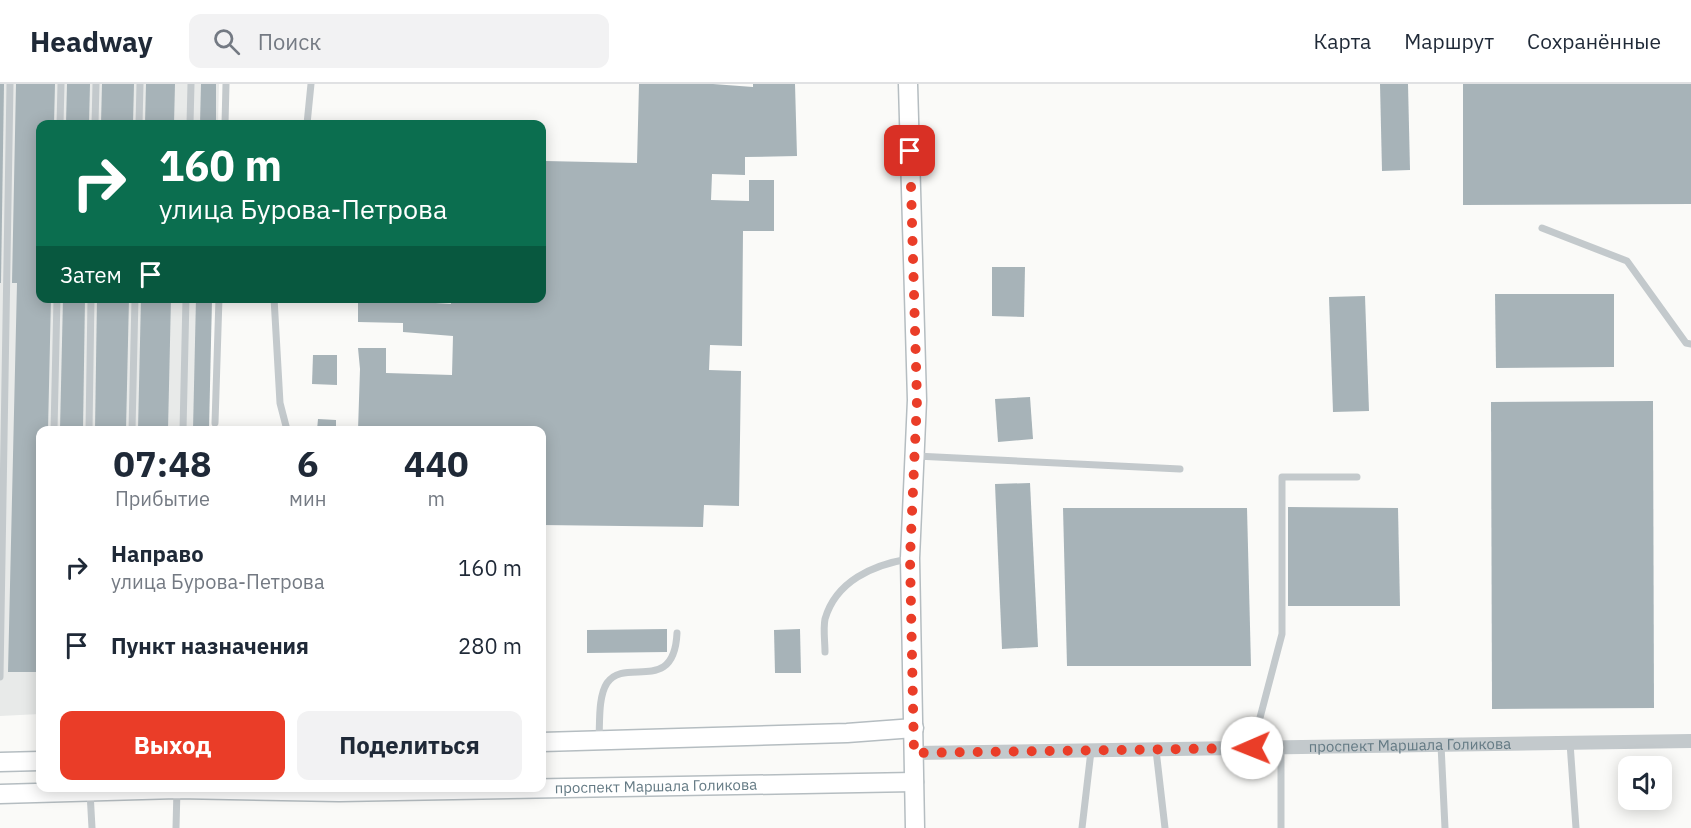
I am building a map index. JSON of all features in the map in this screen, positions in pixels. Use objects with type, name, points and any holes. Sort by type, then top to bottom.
[{"type":"main road","points":[[908,84],[917,400],[910,558],[915,828]]},
{"type":"main road","points":[[546,742],[847,733],[914,728]]},
{"type":"main road","points":[[0,762],[36,761]]},
{"type":"main road","name":"проспект Маршала Голикова","points":[[546,787],[914,782]]},
{"type":"main road","name":"проспект Маршала Голикова","points":[[0,794],[90,792]]},
{"type":"street","name":"проспект Маршала Голикова","points":[[914,753],[1691,741]]},
{"type":"lane","points":[[0,676],[10,84]]},
{"type":"lane","points":[[60,120],[61,84]]},
{"type":"lane","points":[[95,120],[96,84]]},
{"type":"lane","points":[[139,120],[140,84]]},
{"type":"lane","points":[[190,120],[191,84]]},
{"type":"lane","points":[[225,120],[226,84]]},
{"type":"lane","points":[[307,120],[311,84]]},
{"type":"lane","points":[[1542,228],[1627,261],[1686,343],[1691,344]]},
{"type":"lane","points":[[54,426],[57,303]]},
{"type":"lane","points":[[88,426],[91,303]]},
{"type":"lane","points":[[132,426],[135,303]]},
{"type":"lane","points":[[183,426],[186,303]]},
{"type":"lane","points":[[215,423],[219,303]]},
{"type":"lane","points":[[274,303],[279,403],[286,426]]},
{"type":"lane","points":[[913,456],[1180,469]]},
{"type":"lane","points":[[1252,748],[1282,634],[1282,477],[1357,477]]},
{"type":"lane","points":[[825,652],[825,620],[841,588],[877,565],[910,558]]},
{"type":"lane","points":[[599,741],[602,704],[607,683],[615,675],[653,671],[666,665],[676,652],[677,633]]},
{"type":"lane","points":[[1570,743],[1576,828]]},
{"type":"lane","points":[[1441,745],[1444,828]]},
{"type":"lane","points":[[1281,748],[1281,828]]},
{"type":"lane","points":[[1156,750],[1165,828]]},
{"type":"lane","points":[[1082,828],[1091,751]]},
{"type":"lane","points":[[90,792],[92,828]]},
{"type":"lane","points":[[176,828],[177,792]]},
{"type":"shaded area","points":[[0,84],[219,84],[218,120],[36,120],[36,303],[212,303],[208,426],[36,426],[36,714],[0,716]]},
{"type":"building","points":[[0,84],[4,84],[1,283],[0,283]]},
{"type":"building","points":[[16,84],[55,84],[54,120],[36,120],[36,303],[51,303],[48,426],[36,426],[36,672],[8,672],[17,283],[12,283]]},
{"type":"building","points":[[67,84],[90,84],[89,120],[66,120]]},
{"type":"building","points":[[102,84],[134,84],[133,120],[101,120]]},
{"type":"building","points":[[146,84],[175,84],[174,120],[145,120]]},
{"type":"building","points":[[201,84],[216,84],[216,120],[200,120]]},
{"type":"building","points":[[639,84],[713,84],[753,87],[753,84],[795,84],[797,156],[745,157],[745,175],[712,174],[711,200],[749,201],[749,180],[774,180],[774,231],[743,231],[742,346],[710,345],[709,370],[741,371],[739,506],[704,505],[703,527],[546,525],[546,426],[358,426],[360,369],[358,348],[386,348],[386,373],[452,375],[453,336],[403,332],[403,323],[358,322],[358,303],[546,303],[546,161],[637,163]]},
{"type":"building","points":[[1380,84],[1408,84],[1410,170],[1382,171]]},
{"type":"building","points":[[1463,84],[1691,84],[1691,204],[1463,205]]},
{"type":"building","points":[[992,267],[1025,267],[1024,317],[992,316]]},
{"type":"building","points":[[1495,294],[1614,294],[1614,367],[1496,368]]},
{"type":"building","points":[[1365,296],[1369,411],[1333,412],[1329,297]]},
{"type":"building","points":[[63,303],[85,303],[83,426],[60,426]]},
{"type":"building","points":[[97,303],[129,303],[126,426],[95,426]]},
{"type":"building","points":[[141,303],[171,303],[168,426],[138,426]]},
{"type":"building","points":[[196,303],[212,303],[209,426],[193,426]]},
{"type":"building","points":[[313,355],[337,355],[337,385],[312,384]]},
{"type":"building","points":[[1030,397],[1033,439],[998,442],[995,399]]},
{"type":"building","points":[[1653,401],[1654,708],[1492,709],[1491,402]]},
{"type":"building","points":[[318,419],[336,420],[336,426],[317,426]]},
{"type":"building","points":[[1030,483],[1038,647],[1002,649],[995,484]]},
{"type":"building","points":[[1288,507],[1398,508],[1400,606],[1288,606]]},
{"type":"building","points":[[1063,508],[1247,508],[1251,666],[1067,666]]},
{"type":"building","points":[[667,629],[667,652],[587,653],[587,630]]},
{"type":"building","points":[[800,629],[801,673],[775,673],[774,630]]},
{"type":"route","points":[[910,151],[917,400],[910,558],[914,753],[1252,748]]}]
